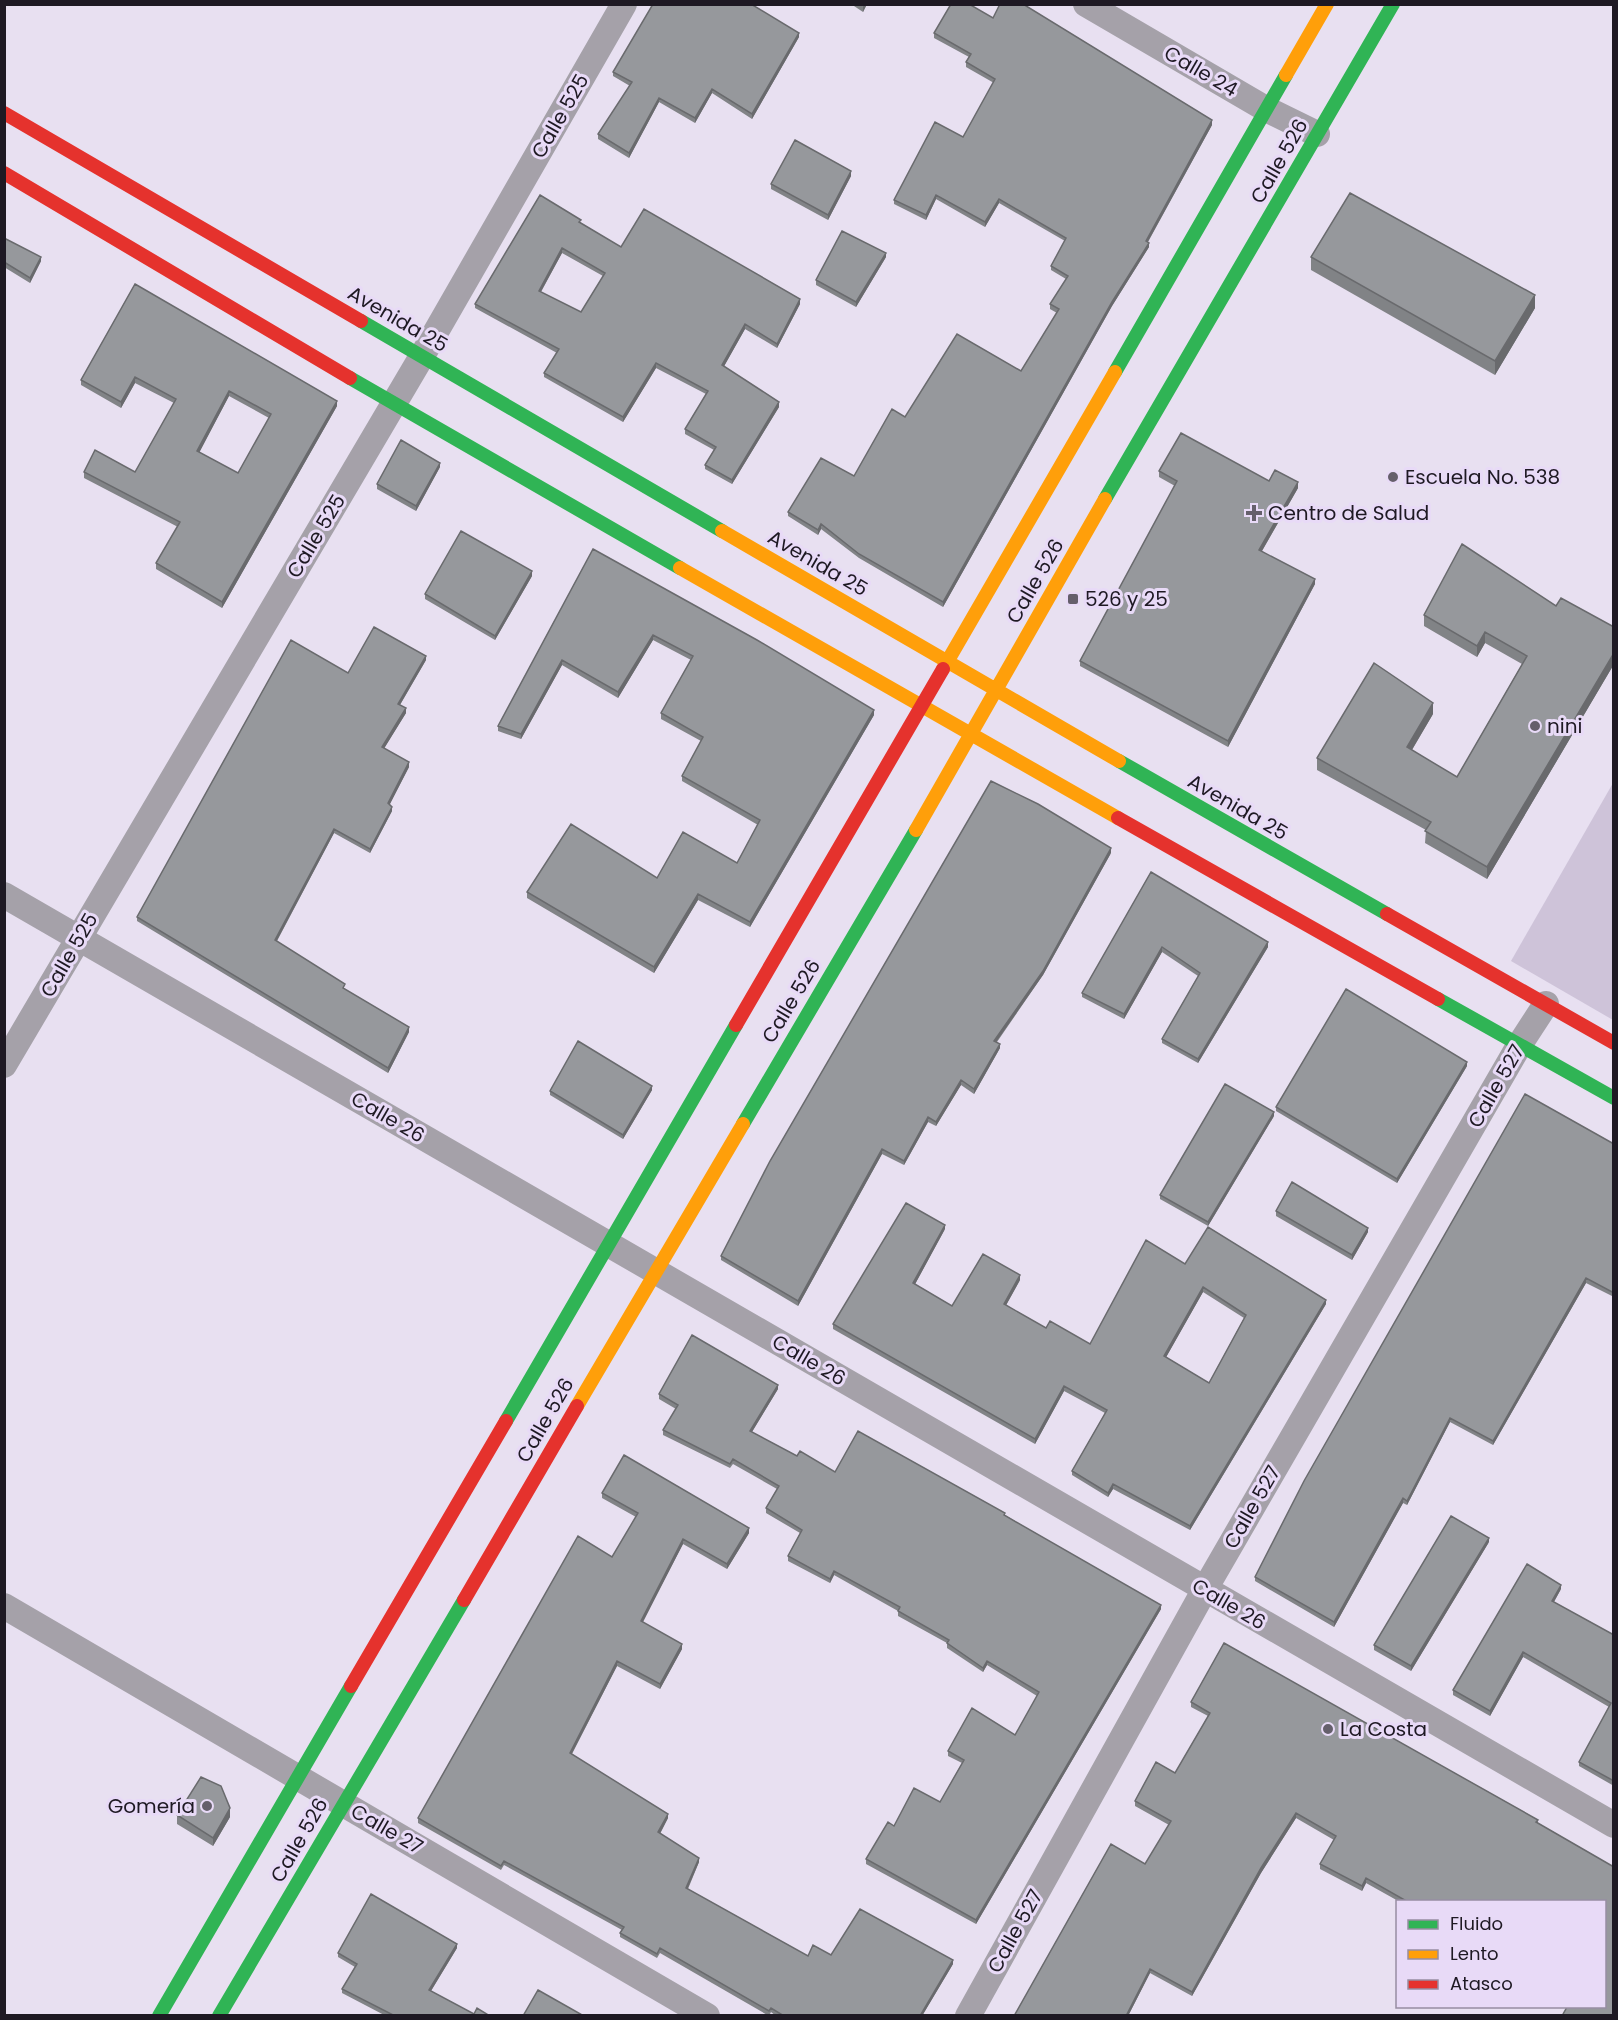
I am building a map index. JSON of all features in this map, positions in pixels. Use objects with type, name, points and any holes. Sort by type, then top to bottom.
[{"type":"main road","name":"Calle 526","points":[[159,2016],[921,707],[946,660],[1327,4]]},
{"type":"main road","name":"Calle 526","points":[[219,2016],[972,734],[994,690],[1393,4]]},
{"type":"main road","name":"Avenida 25","points":[[4,113],[994,690],[1614,1043]]},
{"type":"main road","points":[[4,173],[394,404],[921,707],[1614,1098]]},
{"type":"street","name":"Calle 525","points":[[4,1065],[394,404],[624,4]]},
{"type":"street","name":"Calle 24","points":[[1086,4],[1266,109],[1317,134]]},
{"type":"street","name":"Calle 26","points":[[4,895],[1614,1825]]},
{"type":"street","name":"Calle 527","points":[[968,2016],[1205,1589],[1520,1044],[1546,1004]]},
{"type":"street","name":"Calle 27","points":[[4,1606],[707,2016]]},
{"type":"shaded area","points":[[1613,783],[1613,1020],[1511,961]]},
{"type":"building","points":[[653,4],[751,4],[799,33],[752,114],[712,89],[695,118],[659,98],[629,153],[598,134],[632,82],[613,72]]},
{"type":"building","points":[[951,4],[969,4],[993,18],[1000,4],[1023,4],[1212,120],[1146,241],[1149,243],[1112,302],[943,602],[859,554],[821,524],[818,530],[788,512],[821,458],[854,476],[892,409],[905,417],[957,334],[1021,371],[1059,309],[1050,304],[1068,276],[1051,266],[1066,238],[999,199],[985,222],[936,195],[926,215],[894,200],[935,122],[963,137],[995,79],[966,62],[971,54],[934,33]]},
{"type":"building","points":[[795,140],[851,171],[828,215],[771,184]]},
{"type":"building","points":[[1350,193],[1535,295],[1495,361],[1311,257]]},
{"type":"building","points":[[540,195],[621,247],[644,209],[800,299],[777,344],[745,324],[722,365],[779,402],[732,480],[705,465],[716,447],[685,429],[708,391],[656,363],[623,417],[544,373],[559,349],[475,304]],"holes":[[[562,248],[605,273],[581,312],[539,291]]]},
{"type":"building","points":[[842,231],[886,253],[856,302],[816,280]]},
{"type":"building","points":[[4,238],[41,257],[30,278],[4,262]]},
{"type":"building","points":[[135,284],[337,401],[222,602],[156,563],[180,522],[84,472],[95,450],[135,472],[176,399],[135,377],[121,402],[81,380]],"holes":[[[229,391],[271,414],[238,473],[197,451]]]},
{"type":"building","points":[[1181,433],[1269,481],[1275,470],[1298,482],[1259,550],[1315,579],[1228,741],[1080,661],[1177,481],[1159,471]]},
{"type":"building","points":[[401,440],[440,463],[416,506],[377,484]]},
{"type":"building","points":[[461,531],[532,571],[495,636],[425,594]]},
{"type":"building","name":"nini","points":[[1462,544],[1556,606],[1561,598],[1614,627],[1614,653],[1487,867],[1425,831],[1431,822],[1317,758],[1374,663],[1433,703],[1407,747],[1457,777],[1527,656],[1485,632],[1477,646],[1424,615]]},
{"type":"building","points":[[593,549],[757,640],[874,710],[750,922],[698,894],[654,967],[527,892],[571,824],[657,878],[683,832],[737,863],[760,820],[682,776],[703,737],[661,713],[693,656],[653,635],[618,692],[562,660],[521,734],[498,726]]},
{"type":"building","points":[[374,627],[426,656],[398,704],[406,708],[382,747],[409,762],[388,803],[392,807],[370,849],[334,829],[275,940],[345,984],[343,988],[409,1027],[388,1068],[137,917],[291,640],[348,673]]},
{"type":"building","points":[[991,781],[1038,804],[1111,848],[1043,971],[994,1041],[1000,1044],[974,1089],[961,1080],[936,1122],[928,1117],[904,1161],[882,1149],[798,1301],[721,1256],[770,1161]]},
{"type":"building","points":[[1151,872],[1268,942],[1198,1059],[1162,1039],[1200,973],[1162,947],[1124,1014],[1082,993]]},
{"type":"building","points":[[1346,989],[1467,1062],[1397,1179],[1276,1107]]},
{"type":"building","points":[[578,1041],[652,1086],[623,1135],[550,1091]]},
{"type":"building","points":[[1225,1084],[1274,1112],[1208,1222],[1160,1195]]},
{"type":"building","points":[[1525,1094],[1614,1144],[1614,1293],[1586,1278],[1493,1441],[1450,1418],[1407,1501],[1403,1498],[1334,1622],[1255,1577],[1304,1481]]},
{"type":"building","points":[[1292,1182],[1368,1228],[1352,1255],[1276,1211]]},
{"type":"building","points":[[906,1203],[945,1225],[913,1283],[952,1306],[983,1254],[1020,1275],[1004,1304],[1046,1328],[1050,1321],[1090,1344],[1146,1240],[1185,1264],[1208,1227],[1326,1300],[1190,1526],[1113,1484],[1108,1493],[1072,1471],[1107,1410],[1064,1386],[1035,1439],[833,1324]],"holes":[[[1203,1287],[1246,1315],[1209,1383],[1164,1356]]]},
{"type":"building","points":[[692,1335],[778,1385],[750,1431],[797,1456],[800,1451],[835,1472],[858,1431],[1005,1513],[1004,1515],[1161,1605],[976,1920],[866,1859],[888,1822],[894,1826],[914,1788],[940,1802],[964,1760],[948,1751],[972,1708],[1015,1735],[1039,1692],[987,1661],[983,1668],[947,1643],[949,1640],[898,1611],[900,1607],[834,1571],[830,1579],[788,1556],[802,1530],[766,1508],[779,1486],[733,1459],[730,1464],[663,1430],[678,1405],[659,1394]]},
{"type":"building","points":[[624,1455],[749,1528],[727,1564],[683,1539],[641,1621],[682,1644],[660,1684],[617,1661],[570,1753],[668,1814],[658,1832],[699,1858],[686,1888],[808,1956],[813,1945],[831,1955],[860,1909],[953,1960],[920,2016],[784,2016],[771,2008],[769,2011],[660,1948],[657,1954],[620,1933],[624,1927],[504,1861],[501,1866],[418,1818],[578,1536],[612,1557],[638,1513],[602,1493]]},
{"type":"building","points":[[1451,1516],[1489,1538],[1411,1666],[1374,1645]]},
{"type":"building","points":[[1527,1564],[1561,1585],[1552,1601],[1614,1635],[1614,1781],[1579,1762],[1611,1703],[1523,1652],[1490,1711],[1453,1690]]},
{"type":"building","points":[[1224,1643],[1538,1820],[1536,1822],[1614,1867],[1614,2016],[1562,2016],[1566,2008],[1606,2008],[1606,1900],[1404,1900],[1366,1878],[1362,1886],[1320,1864],[1336,1836],[1296,1813],[1261,1868],[1192,1992],[1150,1969],[1126,2016],[1014,2016],[1111,1844],[1145,1864],[1171,1821],[1135,1801],[1156,1762],[1175,1773],[1210,1713],[1191,1702]]},
{"type":"building","name":"Gomería","points":[[201,1777],[221,1786],[230,1808],[213,1838],[177,1815]]},
{"type":"building","points":[[371,1894],[457,1944],[429,1990],[474,2014],[477,2008],[490,2016],[395,2016],[342,1989],[357,1964],[338,1953]]},
{"type":"building","points":[[538,1990],[584,2016],[523,2016]]},
{"type":"traffic: fast","points":[[1105,499],[1393,4]]},
{"type":"traffic: fast","points":[[1115,372],[1286,75]]},
{"type":"traffic: fast","points":[[361,321],[722,531]]},
{"type":"traffic: fast","points":[[350,378],[680,568]]},
{"type":"traffic: fast","points":[[1119,761],[1387,914]]},
{"type":"traffic: fast","points":[[743,1124],[916,830]]},
{"type":"traffic: fast","points":[[1438,999],[1614,1098]]},
{"type":"traffic: fast","points":[[506,1421],[736,1025]]},
{"type":"traffic: fast","points":[[219,2016],[464,1600]]},
{"type":"traffic: fast","points":[[159,2016],[351,1686]]},
{"type":"traffic: slow","points":[[1286,75],[1327,4]]},
{"type":"traffic: slow","points":[[943,669],[1115,372]]},
{"type":"traffic: slow","points":[[916,830],[1105,499]]},
{"type":"traffic: slow","points":[[722,531],[1119,761]]},
{"type":"traffic: slow","points":[[680,568],[1118,818]]},
{"type":"traffic: slow","points":[[577,1406],[743,1124]]},
{"type":"traffic: jam","points":[[4,113],[361,321]]},
{"type":"traffic: jam","points":[[4,173],[350,378]]},
{"type":"traffic: jam","points":[[736,1025],[943,669]]},
{"type":"traffic: jam","points":[[1118,818],[1438,999]]},
{"type":"traffic: jam","points":[[1387,914],[1614,1043]]},
{"type":"traffic: jam","points":[[464,1600],[577,1406]]},
{"type":"traffic: jam","points":[[351,1686],[506,1421]]},
{"type":"place","name":"Escuela No. 538","points":[[1393,477]]},
{"type":"place","name":"Centro de Salud","points":[[1254,513]]},
{"type":"place","name":"526 y 25","points":[[1073,599]]},
{"type":"place","name":"nini","points":[[1535,726]]},
{"type":"place","name":"La Costa","points":[[1328,1729]]},
{"type":"place","name":"Gomería","points":[[207,1806]]}]
